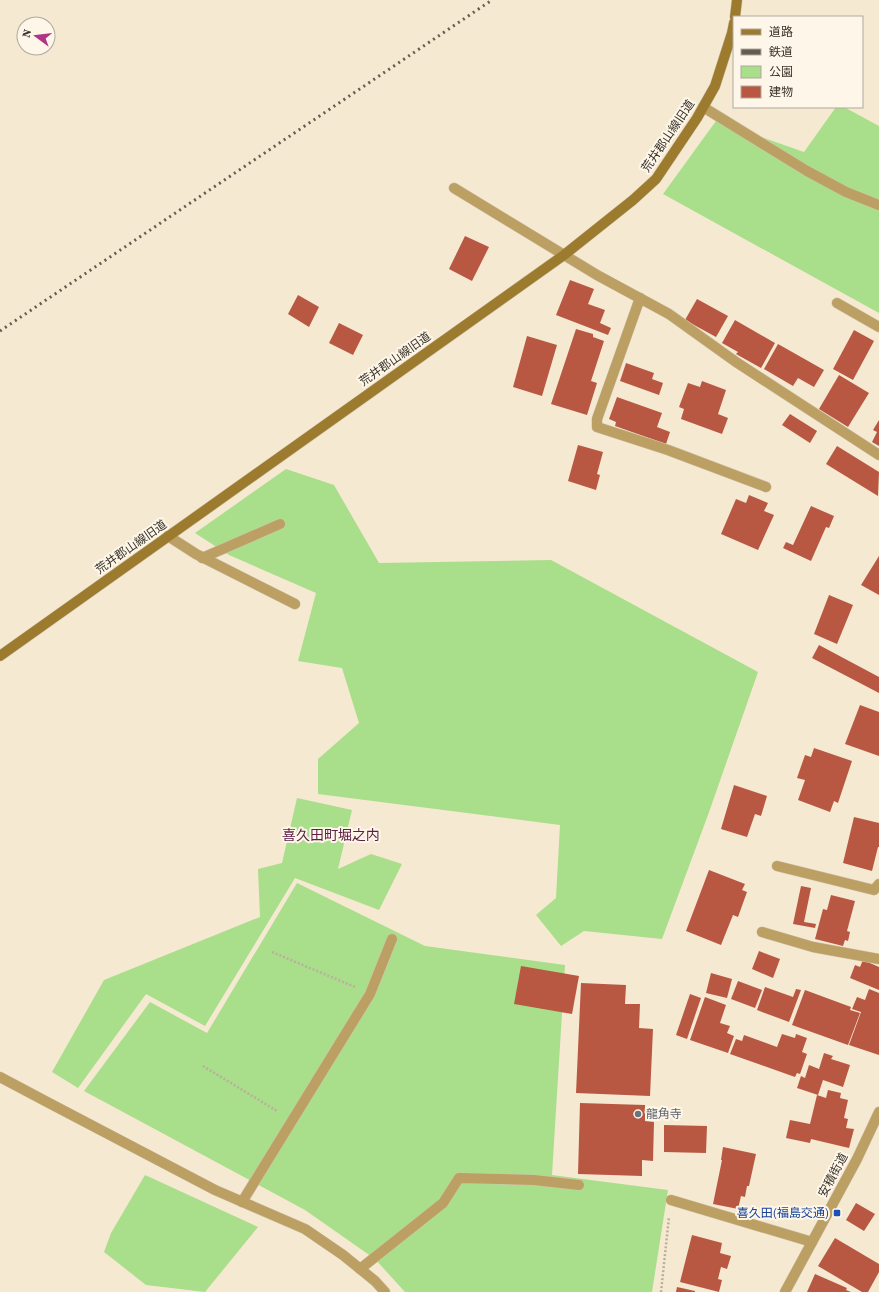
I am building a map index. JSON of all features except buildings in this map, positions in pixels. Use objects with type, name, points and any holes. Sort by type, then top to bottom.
[{"type":"street","points":[[735,16],[738,0]]},
{"type":"street","name":"荒井郡山線旧道","points":[[2,653],[564,255],[634,200],[656,179],[703,107],[715,86],[733,28]]},
{"type":"street","points":[[703,107],[807,171],[846,192],[879,205]]},
{"type":"street","points":[[454,188],[597,275],[669,314],[736,362],[879,455]]},
{"type":"street","points":[[640,298],[597,419],[597,427],[668,450],[766,487]]},
{"type":"street","points":[[837,304],[879,327]]},
{"type":"street","points":[[202,558],[280,524]]},
{"type":"street","points":[[168,536],[202,558],[295,604]]},
{"type":"street","points":[[777,866],[874,890],[879,884]]},
{"type":"street","points":[[762,932],[813,947],[879,959]]},
{"type":"street","points":[[242,1202],[370,994],[392,939]]},
{"type":"street","points":[[0,1076],[48,1103],[215,1190],[305,1229],[344,1255],[375,1281],[385,1292]]},
{"type":"street","name":"安積街道","points":[[785,1292],[856,1159],[879,1112]]},
{"type":"street","points":[[360,1269],[443,1203],[459,1178],[534,1180],[579,1185]]},
{"type":"street","points":[[671,1200],[812,1242]]},
{"type":"path","points":[[272,952],[370,994]]},
{"type":"path","points":[[203,1066],[292,1120]]},
{"type":"path","points":[[661,1292],[671,1200]]},
{"type":"green space","points":[[835,108],[846,108],[879,126],[879,313],[663,194],[716,121],[804,152]]},
{"type":"green space","points":[[286,469],[334,485],[379,563],[551,560],[758,672],[708,815],[662,939],[584,931],[561,946],[536,915],[556,898],[560,825],[318,794],[318,759],[359,723],[342,668],[298,661],[316,593],[229,555],[195,533]]},
{"type":"green space","points":[[297,798],[352,810],[338,869],[371,854],[402,864],[379,910],[295,878],[205,1026],[146,994],[78,1088],[52,1072],[104,980],[260,917],[258,869],[282,863]]},
{"type":"green space","points":[[297,883],[425,946],[565,965],[552,1175],[668,1190],[652,1292],[405,1292],[375,1259],[305,1210],[84,1091],[150,1002],[207,1033]]},
{"type":"green space","points":[[145,1175],[258,1227],[205,1292],[146,1285],[104,1252],[111,1233]]},
{"type":"railway","points":[[0,331],[492,0]]},
{"type":"place","name":"龍角寺","points":[[638,1114]]},
{"type":"place","name":"喜久田(福島交通)","points":[[837,1213]]},
{"type":"district","name":"喜久田町堀之内","points":[[331,835]]}]
